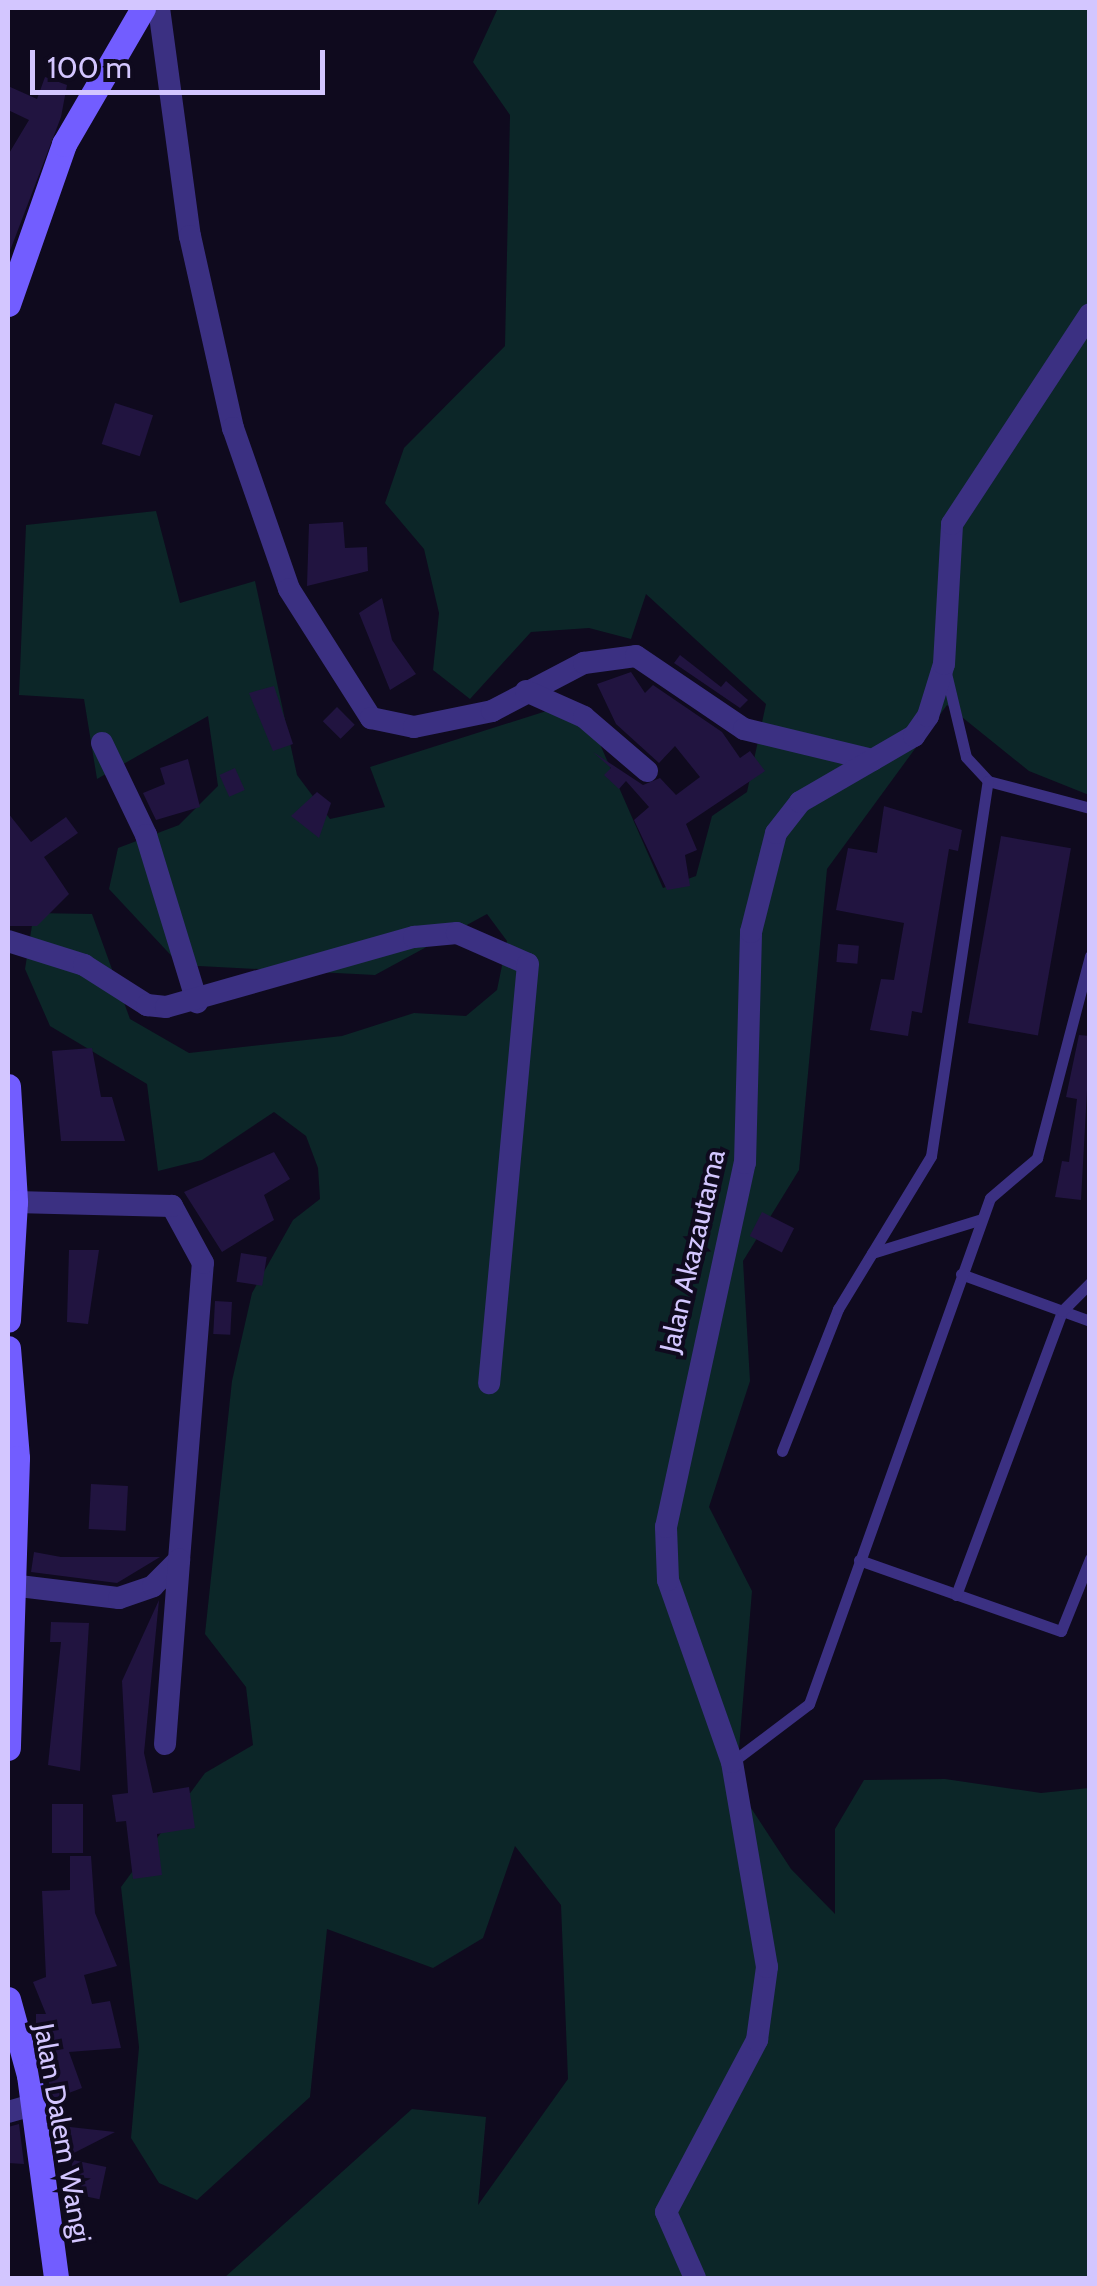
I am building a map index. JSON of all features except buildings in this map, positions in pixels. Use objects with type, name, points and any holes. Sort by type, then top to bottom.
[{"type":"street","points":[[8,304],[64,144],[143,8]]},
{"type":"street","points":[[159,8],[222,389],[304,620],[380,724],[492,711],[584,664],[636,656],[744,730],[872,760]]},
{"type":"street","name":"Jalan Akazautama","points":[[695,2278],[670,2238],[666,2212],[757,2040],[767,1967],[732,1762],[668,1580],[666,1527],[745,1163],[751,932],[776,833],[800,802],[914,736],[944,664],[952,524],[1090,314]]},
{"type":"street","points":[[526,691],[584,717],[647,771]]},
{"type":"street","points":[[102,743],[146,836],[197,1002]]},
{"type":"street","points":[[8,941],[84,965],[146,1005],[197,1002],[414,937],[456,933],[528,964],[489,1383]]},
{"type":"street","points":[[8,1086],[14,1202],[8,1320]]},
{"type":"street","points":[[14,1202],[157,1202],[194,1233],[204,1264],[165,1744]]},
{"type":"street","points":[[8,1348],[16,1458],[8,1748]]},
{"type":"street","points":[[11,1585],[120,1598],[152,1586],[179,1560]]},
{"type":"street","name":"Jalan Dalem Wangi","points":[[8,1999],[20,2109],[56,2278]]},
{"type":"lane","points":[[944,664],[966,757],[988,781],[1090,808]]},
{"type":"lane","points":[[782,1451],[838,1309],[931,1156],[988,781]]},
{"type":"lane","points":[[732,1762],[809,1704],[990,1198],[1036,1158],[1090,956]]},
{"type":"lane","points":[[872,1253],[982,1219]]},
{"type":"lane","points":[[961,1274],[1090,1321]]},
{"type":"lane","points":[[956,1595],[1062,1311],[1090,1283]]},
{"type":"lane","points":[[859,1560],[1061,1631],[1090,1559]]},
{"type":"green space","points":[[498,8],[1089,8],[1089,795],[1029,771],[947,705],[827,869],[799,1170],[743,1261],[750,1381],[709,1507],[752,1591],[736,1785],[791,1869],[835,1914],[835,1829],[864,1780],[945,1779],[1041,1793],[1089,1788],[1089,2278],[224,2278],[412,2109],[486,2117],[478,2205],[568,2079],[561,1905],[515,1846],[483,1938],[433,1968],[327,1929],[310,2097],[197,2200],[159,2183],[131,2138],[139,2047],[121,1887],[205,1773],[253,1745],[246,1687],[205,1634],[232,1381],[252,1293],[293,1220],[320,1199],[318,1168],[306,1136],[274,1112],[202,1160],[158,1171],[147,1084],[50,1026],[25,969],[34,913],[92,914],[130,1019],[189,1053],[342,1036],[414,1013],[466,1016],[497,990],[507,941],[487,914],[375,975],[180,965],[109,889],[118,848],[179,825],[218,786],[208,716],[97,779],[84,699],[19,695],[26,525],[156,511],[180,603],[255,581],[297,775],[330,819],[385,807],[370,767],[559,707],[596,735],[663,888],[696,876],[712,816],[747,792],[766,704],[646,594],[631,639],[589,628],[531,632],[470,699],[433,670],[439,613],[424,549],[385,503],[404,448],[505,346],[510,115],[473,62]]}]
